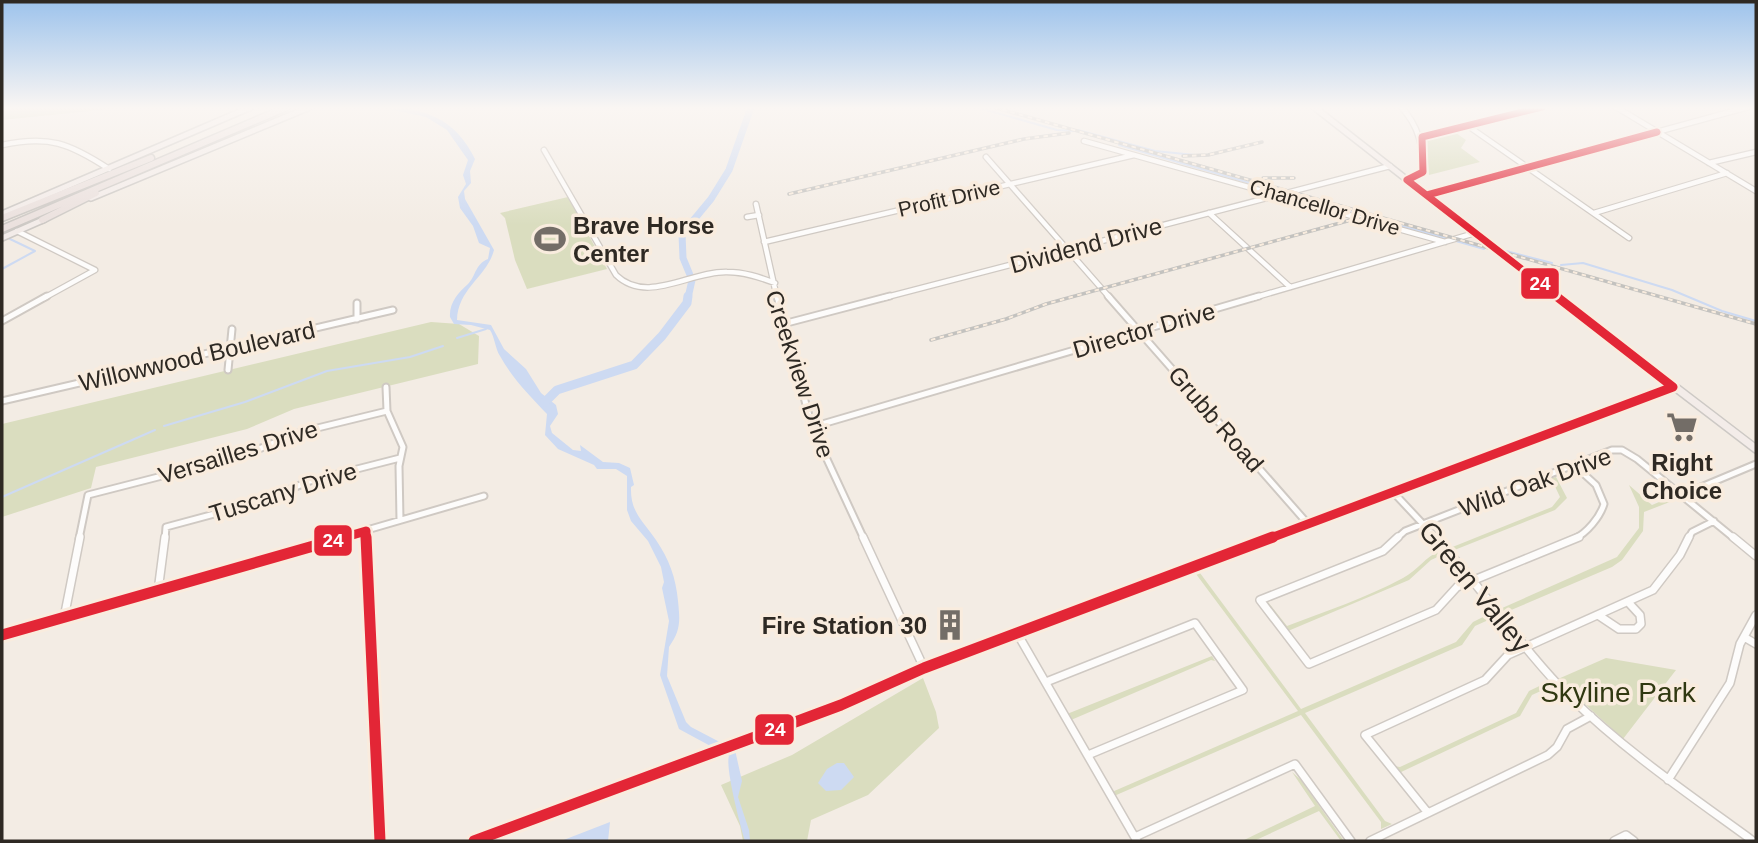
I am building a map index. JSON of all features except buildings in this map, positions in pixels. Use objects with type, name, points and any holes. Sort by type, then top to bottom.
[{"type":"highway","points":[[2,219],[180,146]]},
{"type":"highway","points":[[2,229],[192,146]]},
{"type":"highway","points":[[42,220],[196,146]]},
{"type":"main road","points":[[2,219],[160,146]]},
{"type":"main road","points":[[2,238],[211,146]]},
{"type":"main road","points":[[1365,146],[1756,449]]},
{"type":"main road","points":[[474,841],[798,721],[923,668],[1673,387]]},
{"type":"street","points":[[71,146],[109,169]]},
{"type":"street","name":"Chancellor Drive","points":[[1103,146],[1445,242]]},
{"type":"street","points":[[1407,180],[1423,173],[1422,146]]},
{"type":"street","points":[[1498,146],[1629,238]]},
{"type":"street","points":[[1427,195],[1604,146]]},
{"type":"street","points":[[1681,146],[1756,191]]},
{"type":"street","name":"Creekview Drive","points":[[544,150],[616,275],[625,283],[644,289],[653,288],[710,272],[735,270],[775,283],[783,324],[812,427],[923,668]]},
{"type":"street","points":[[1709,163],[1756,152]]},
{"type":"street","name":"Profit Drive","points":[[764,242],[1134,155]]},
{"type":"street","name":"Grubb Road","points":[[986,157],[1308,524]]},
{"type":"street","name":"Dividend Drive","points":[[783,324],[1390,166]]},
{"type":"street","points":[[1594,213],[1727,173]]},
{"type":"street","points":[[756,204],[775,283]]},
{"type":"street","points":[[1209,213],[1290,287]]},
{"type":"street","points":[[747,217],[759,215]]},
{"type":"street","points":[[2,321],[95,270],[17,231]]},
{"type":"street","name":"Director Drive","points":[[812,427],[1475,233]]},
{"type":"street","points":[[357,303],[357,319]]},
{"type":"street","name":"Willowwood Boulevard","points":[[2,401],[393,310]]},
{"type":"street","points":[[228,370],[232,329]]},
{"type":"street","points":[[386,387],[387,411],[402,442],[400,520]]},
{"type":"street","name":"Versailles Drive","points":[[64,618],[88,495],[251,453],[301,432],[387,411]]},
{"type":"street","name":"Wild Oak Drive","points":[[1473,581],[1452,590],[1436,610],[1310,664],[1260,600],[1383,551],[1392,545],[1401,533],[1424,523],[1612,450],[1629,453],[1682,495]]},
{"type":"street","name":"Tuscany Drive","points":[[158,591],[166,527],[259,502],[310,481],[400,458]]},
{"type":"street","points":[[1756,464],[1682,495],[1756,556]]},
{"type":"street","points":[[1473,581],[1573,540],[1589,528],[1601,513],[1603,499],[1596,485],[1574,465]]},
{"type":"street","name":"Green Valley","points":[[1393,492],[1424,523],[1525,647],[1591,716],[1668,780],[1753,841]]},
{"type":"street","points":[[2,635],[484,496]]},
{"type":"street","points":[[1428,813],[1366,735],[1480,683],[1492,674],[1502,658],[1628,602],[1659,585],[1692,532],[1714,521]]},
{"type":"street","points":[[366,531],[380,841]]},
{"type":"street","points":[[259,553],[263,560]]},
{"type":"street","points":[[1598,615],[1620,630],[1636,630],[1642,624],[1641,619],[1628,602]]},
{"type":"street","points":[[1668,780],[1730,682],[1744,637],[1756,615]]},
{"type":"street","points":[[1046,682],[1195,623],[1243,691],[1088,755]]},
{"type":"street","points":[[1017,633],[1136,839],[1296,764],[1351,841]]},
{"type":"street","points":[[1744,637],[1756,644]]},
{"type":"street","points":[[1370,841],[1548,755],[1557,747],[1567,729],[1591,716]]},
{"type":"street","points":[[1614,841],[1626,835],[1634,841]]},
{"type":"green space","points":[[1427,146],[1462,146],[1480,162],[1429,175]]},
{"type":"green space","name":"Brave Horse Center","points":[[568,197],[607,269],[527,289],[515,260],[505,218],[500,213]]},
{"type":"green space","points":[[431,322],[459,324],[479,336],[478,364],[294,409],[247,429],[96,467],[91,488],[2,517],[2,424]]},
{"type":"green space","points":[[1556,477],[1567,498],[1555,510],[1452,551],[1450,548],[1552,507],[1560,497],[1551,478]]},
{"type":"green space","points":[[1629,485],[1652,505],[1676,495],[1680,498],[1644,512],[1643,531],[1622,560],[1612,567],[1504,613],[1522,636],[1527,638],[1522,638],[1482,587],[1500,609],[1617,557],[1639,528],[1639,507]]},
{"type":"green space","points":[[1423,529],[1428,533],[1464,577],[1444,554],[1431,560],[1409,580],[1288,631],[1268,605],[1268,602],[1287,626],[1389,585],[1408,575],[1441,550]]},
{"type":"green space","points":[[1200,573],[1301,709],[1456,642],[1473,622],[1491,613],[1495,617],[1475,626],[1462,645],[1305,713],[1385,821],[1392,824],[1381,829],[1381,822],[1301,715],[1114,796],[1112,792],[1298,711],[1196,574]]},
{"type":"green space","points":[[1212,656],[1215,661],[1211,660],[1071,720],[1067,714]]},
{"type":"green space","name":"Skyline Park","points":[[1606,658],[1676,670],[1623,739],[1558,679]]},
{"type":"green space","points":[[923,678],[939,728],[868,795],[811,820],[807,841],[743,841],[740,826],[721,785],[792,755]]},
{"type":"green space","points":[[1550,681],[1554,685],[1532,695],[1520,716],[1399,773],[1394,766],[1400,767],[1516,713],[1529,691]]},
{"type":"green space","points":[[1292,772],[1301,780],[1344,841],[1341,841],[1319,811],[1254,841],[1242,841],[1315,806]]},
{"type":"water","points":[[458,146],[468,146],[475,159],[470,171],[471,183],[464,191],[465,199],[494,250],[485,268],[462,299],[457,320],[491,325],[504,349],[526,369],[541,393],[556,405],[558,414],[550,426],[552,433],[573,450],[581,451],[580,445],[603,462],[619,463],[630,468],[634,485],[631,487],[631,496],[635,510],[665,554],[677,593],[679,625],[669,647],[667,676],[686,722],[735,750],[742,781],[738,797],[750,841],[745,841],[737,810],[729,772],[729,756],[679,729],[660,675],[669,621],[662,588],[664,582],[661,567],[648,541],[631,521],[627,510],[627,476],[616,469],[597,469],[594,465],[558,449],[545,435],[547,414],[510,372],[498,353],[490,330],[454,324],[450,317],[455,299],[471,281],[478,267],[488,259],[490,248],[479,243],[473,226],[460,208],[458,197],[466,184],[463,175],[468,160]]},
{"type":"water","points":[[837,763],[844,763],[854,777],[841,790],[826,791],[818,783],[827,769]]},
{"type":"water","points":[[610,822],[608,841],[561,841]]},
{"type":"waterway","points":[[690,275],[683,258],[682,234],[711,199],[729,170],[737,146]]},
{"type":"waterway","points":[[1124,146],[1277,191]]},
{"type":"waterway","points":[[1138,146],[1195,155]]},
{"type":"waterway","points":[[1295,196],[1366,216]]},
{"type":"waterway","points":[[1379,220],[1445,238]]},
{"type":"waterway","points":[[2,269],[35,251],[10,239]]},
{"type":"waterway","points":[[1456,241],[1484,249]]},
{"type":"waterway","points":[[1506,251],[1552,263]]},
{"type":"waterway","points":[[1561,265],[1583,263],[1672,290],[1722,311],[1756,321]]},
{"type":"waterway","points":[[688,298],[692,280]]},
{"type":"waterway","points":[[545,402],[557,390],[634,365],[662,336],[687,303],[688,296]]},
{"type":"waterway","points":[[457,338],[486,329]]},
{"type":"waterway","points":[[164,426],[245,402],[327,371],[410,357],[443,346]]},
{"type":"waterway","points":[[2,497],[155,430]]},
{"type":"railway","points":[[789,194],[993,146]]},
{"type":"railway","points":[[1131,146],[1756,324]]},
{"type":"railway","points":[[1183,156],[1208,155],[1244,146]]},
{"type":"railway","points":[[1263,178],[1294,178]]},
{"type":"railway","points":[[931,340],[1006,319],[1046,304],[1351,220],[1372,218]]},
{"type":"transit line","name":"24","points":[[1407,180],[1423,172],[1422,146]]},
{"type":"transit line","name":"24","points":[[1427,195],[1605,146]]},
{"type":"transit line","name":"24","points":[[1407,180],[1673,387]]},
{"type":"transit line","name":"24","points":[[474,841],[841,705],[924,668],[1673,387]]},
{"type":"transit line","name":"24","points":[[2,635],[366,531],[380,841]]},
{"type":"place","name":"Brave Horse Center","points":[[550,239]]},
{"type":"place","name":"Right Choice","points":[[1682,427]]},
{"type":"place","name":"Fire Station 30","points":[[950,625]]}]
